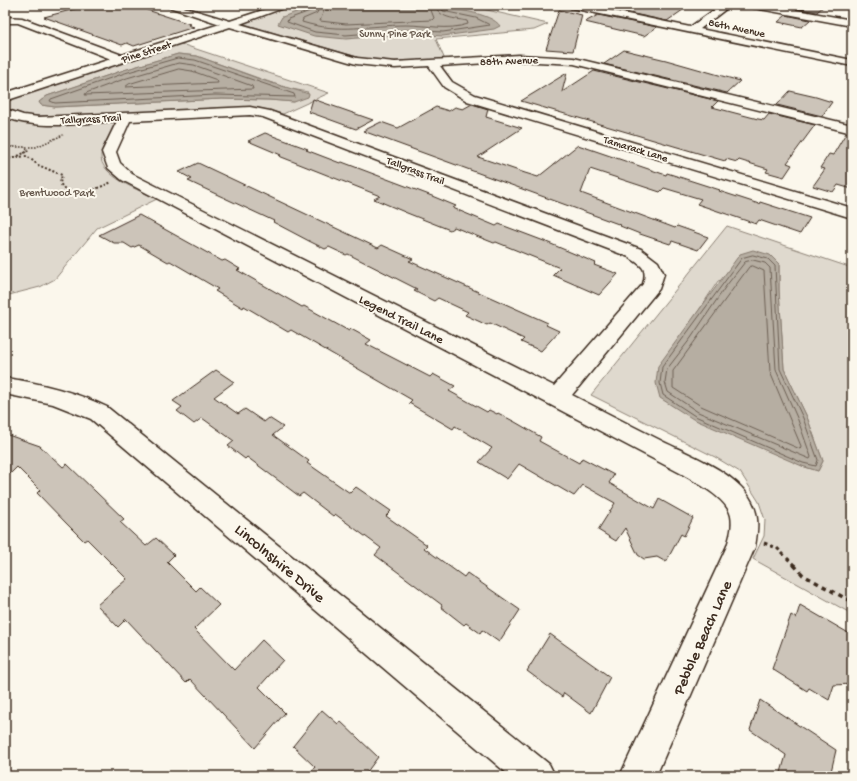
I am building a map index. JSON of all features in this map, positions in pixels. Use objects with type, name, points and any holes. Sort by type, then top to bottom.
[{"type":"street","name":"88th Avenue","points":[[167,5],[356,61],[395,65],[519,58],[574,61],[852,129]]},
{"type":"street","name":"Pine Street","points":[[5,97],[287,5]]},
{"type":"street","name":"86th Avenue","points":[[571,5],[589,7],[852,63]]},
{"type":"street","points":[[692,30],[727,5]]},
{"type":"street","points":[[754,5],[852,23]]},
{"type":"street","points":[[5,20],[19,20],[121,59]]},
{"type":"street","name":"Tamarack Lane","points":[[433,63],[440,78],[457,92],[471,98],[852,213]]},
{"type":"street","name":"Tallgrass Trail","points":[[5,113],[21,119],[39,121],[250,111],[266,114],[625,249],[646,259],[652,266],[655,274],[652,284],[557,398]]},
{"type":"street","name":"Legend Trail Lane","points":[[125,117],[109,152],[113,165],[127,176],[707,476],[725,487],[735,497]]},
{"type":"street","name":"Lincolnshire Drive","points":[[5,386],[48,393],[82,404],[105,417],[537,776]]},
{"type":"street","name":"Pebble Beach Lane","points":[[638,776],[741,547],[745,525],[742,508],[735,497]]},
{"type":"path","points":[[5,147],[40,146],[69,134]]},
{"type":"path","points":[[16,157],[28,151],[24,146]]},
{"type":"path","points":[[5,159],[16,157],[31,158],[38,165],[62,175],[62,187],[70,192],[101,187],[127,176]]},
{"type":"path","points":[[744,534],[777,548],[803,575],[852,602]]},
{"type":"green space","name":"Sunny Pine Park","points":[[294,5],[465,5],[548,24],[534,30],[436,39],[445,60],[392,61],[361,58],[241,23]]},
{"type":"green space","points":[[178,43],[329,93],[283,114],[259,108],[214,108],[135,114],[28,116],[5,108],[5,101]],"holes":[[[178,54],[197,56],[286,88],[308,92],[294,102],[222,99],[55,107],[41,105],[39,102],[47,96],[124,70]]]},
{"type":"green space","name":"Brentwood Park","points":[[5,118],[16,121],[38,123],[115,122],[116,124],[103,147],[101,155],[102,163],[107,170],[122,182],[157,199],[97,228],[55,279],[40,287],[5,296]]},
{"type":"green space","points":[[727,226],[852,268],[852,614],[753,559],[764,536],[765,520],[759,502],[740,472],[715,457],[591,395]],"holes":[[[779,264],[779,290],[784,369],[807,417],[823,461],[818,471],[802,466],[684,333],[718,281]]]},
{"type":"water","points":[[316,5],[384,5],[443,8],[469,12],[489,18],[500,26],[494,29],[443,36],[406,34],[346,39],[314,36],[278,24],[282,17]]},
{"type":"water","points":[[178,54],[197,56],[265,81],[309,94],[308,97],[294,102],[222,99],[55,107],[41,105],[39,102],[47,96],[124,70]]},
{"type":"water","points":[[753,250],[770,255],[779,264],[779,290],[784,369],[807,417],[823,461],[818,471],[802,466],[693,419],[660,398],[656,383],[658,366],[740,254]]},
{"type":"building","points":[[90,5],[132,5],[190,24],[188,25],[194,27],[134,46],[127,43],[122,45],[44,17]]},
{"type":"building","points":[[616,5],[690,5],[667,21],[610,9]]},
{"type":"building","points":[[798,5],[825,5],[817,12],[794,8]]},
{"type":"building","points":[[559,10],[582,15],[573,51],[546,49]]},
{"type":"building","points":[[598,15],[657,27],[644,36],[585,22]]},
{"type":"building","points":[[786,15],[810,20],[802,27],[778,22]]},
{"type":"building","points":[[624,50],[740,81],[727,93],[604,64]]},
{"type":"building","points":[[594,71],[718,101],[712,107],[758,119],[764,120],[769,114],[815,125],[787,163],[792,165],[784,177],[766,172],[768,169],[739,160],[737,162],[726,159],[725,161],[521,101],[567,73],[562,92]]},
{"type":"building","points":[[790,91],[832,102],[822,116],[777,105]]},
{"type":"building","points":[[313,99],[373,120],[356,129],[309,112]]},
{"type":"building","points":[[472,104],[488,109],[486,117],[522,128],[478,157],[525,173],[538,177],[578,145],[666,175],[667,173],[759,204],[760,202],[810,218],[800,234],[759,220],[756,224],[697,204],[701,199],[664,188],[660,192],[590,169],[581,193],[675,228],[677,226],[708,237],[698,250],[672,241],[670,244],[640,234],[620,226],[621,225],[363,131],[381,122],[398,128],[436,107],[449,111],[455,107],[463,109]]},
{"type":"building","points":[[265,133],[340,163],[342,162],[432,196],[456,206],[453,208],[496,226],[499,224],[544,241],[596,263],[594,265],[618,274],[599,295],[553,275],[560,268],[496,242],[494,243],[454,227],[450,230],[407,213],[374,199],[380,196],[279,156],[281,155],[248,141]]},
{"type":"building","points":[[846,133],[852,134],[852,189],[838,185],[833,192],[813,186],[825,169],[820,168],[829,154],[833,155]]},
{"type":"building","points":[[198,163],[378,248],[382,245],[413,259],[409,261],[548,323],[546,325],[559,331],[541,351],[521,342],[524,339],[490,323],[487,325],[465,315],[468,312],[438,298],[434,301],[414,291],[417,289],[348,254],[346,255],[329,247],[325,249],[273,222],[274,221],[188,181],[192,179],[179,172]]},
{"type":"building","points":[[139,215],[222,261],[225,260],[240,269],[237,270],[302,307],[304,306],[349,331],[351,329],[371,340],[366,344],[430,377],[433,374],[455,386],[449,391],[487,412],[489,410],[497,414],[498,413],[515,422],[541,437],[539,441],[579,463],[582,458],[614,475],[609,483],[654,509],[659,499],[693,518],[684,536],[681,534],[666,562],[657,557],[644,559],[638,555],[625,528],[616,541],[598,530],[615,503],[583,485],[574,496],[519,464],[507,479],[479,462],[492,448],[455,426],[453,429],[409,403],[412,400],[291,330],[288,332],[244,306],[243,308],[215,291],[218,289],[170,261],[168,262],[139,245],[132,248],[124,243],[114,243],[99,235]]},
{"type":"building","points":[[216,370],[234,382],[214,397],[238,414],[245,409],[264,422],[269,418],[283,427],[273,435],[309,461],[307,463],[350,493],[356,487],[391,511],[386,516],[427,545],[424,548],[464,577],[467,573],[520,610],[499,642],[482,630],[480,633],[466,623],[464,625],[441,607],[442,605],[375,555],[381,548],[335,514],[333,516],[303,493],[299,496],[247,457],[245,459],[228,446],[234,441],[202,418],[194,424],[177,411],[182,407],[173,401]]},
{"type":"building","points":[[5,434],[40,446],[63,467],[67,464],[124,519],[120,522],[146,546],[156,538],[174,555],[167,562],[196,591],[200,587],[219,605],[194,629],[234,670],[262,640],[283,660],[259,687],[285,713],[255,748],[190,679],[186,683],[126,619],[118,627],[97,605],[127,579],[87,539],[84,541],[66,523],[37,493],[40,490],[17,467],[5,479]]},
{"type":"building","points":[[800,605],[852,635],[852,659],[849,671],[852,675],[852,684],[834,685],[829,700],[809,688],[807,691],[772,669],[791,615],[796,618]]},
{"type":"building","points":[[550,634],[610,677],[591,713],[564,693],[562,697],[527,671]]},
{"type":"building","points":[[760,700],[836,750],[830,776],[780,776],[786,755],[750,730]]},
{"type":"building","points":[[322,710],[338,724],[340,721],[378,757],[364,776],[307,776],[315,767],[293,746]]}]
